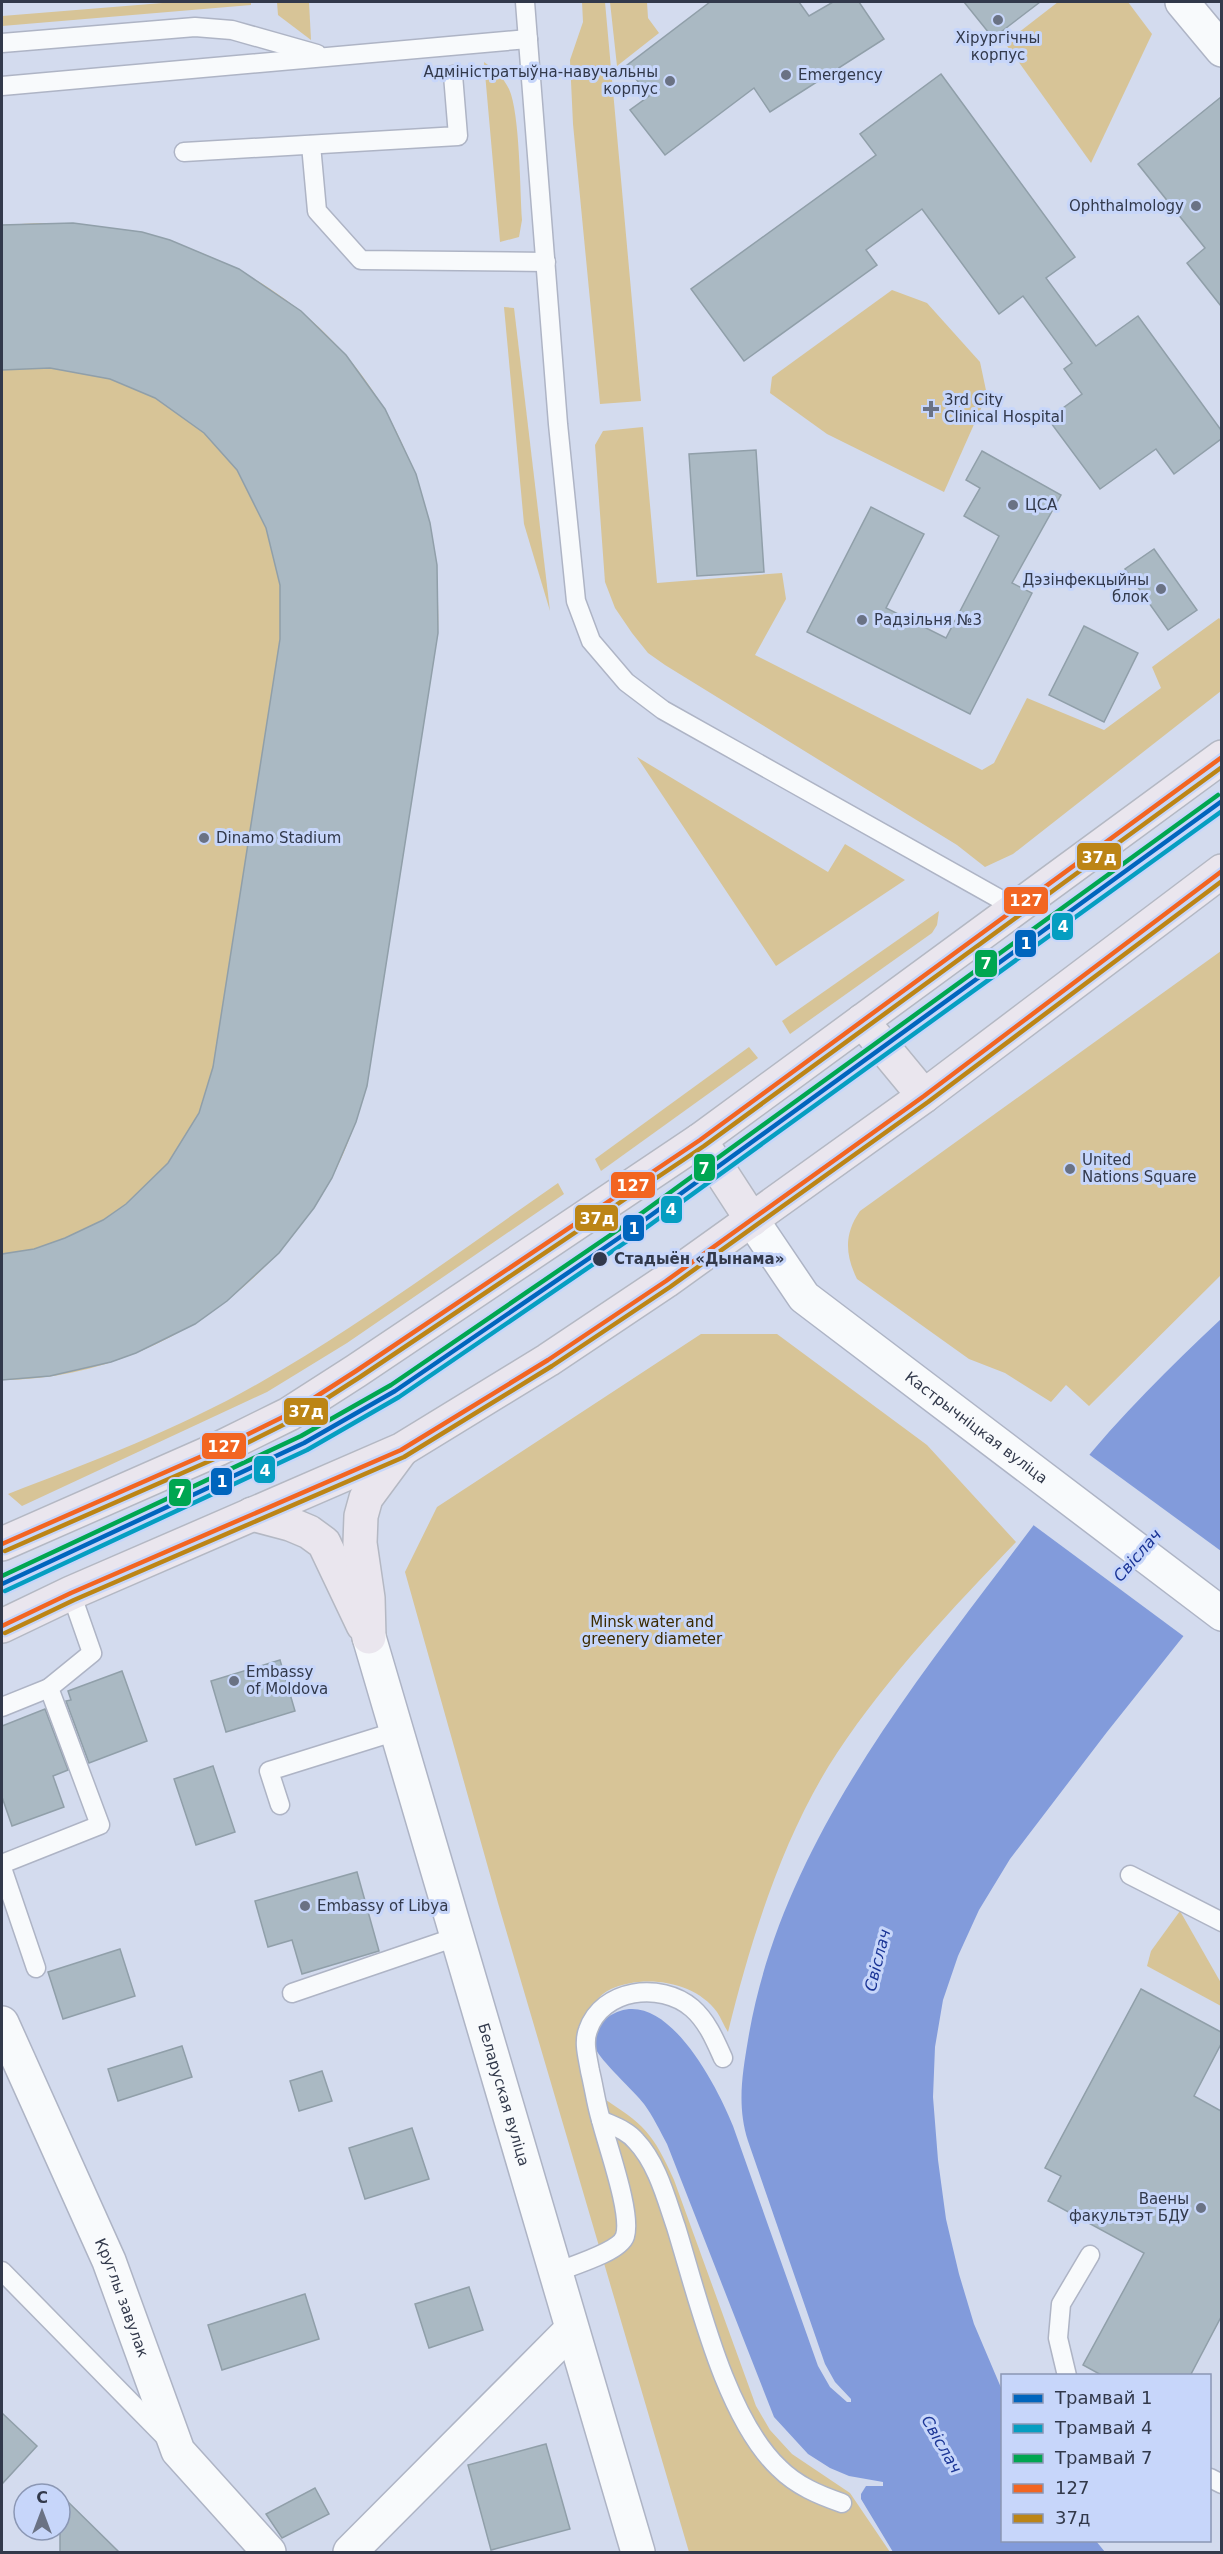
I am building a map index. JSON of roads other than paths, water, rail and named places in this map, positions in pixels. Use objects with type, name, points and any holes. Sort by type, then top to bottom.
[{"type":"main road","points":[[2,1544],[218,1449],[289,1414],[700,1140],[1221,757]]},
{"type":"main road","points":[[2,1626],[71,1593],[401,1450],[548,1360],[752,1220],[924,1096],[1221,871]]},
{"type":"main road","points":[[862,1021],[924,1096]]},
{"type":"main road","points":[[700,1140],[752,1220]]},
{"type":"main road","points":[[369,1637],[368,1598],[360,1543],[361,1516],[371,1491],[401,1450]]},
{"type":"main road","points":[[252,1514],[290,1524],[309,1532],[324,1543],[369,1637]]},
{"type":"street","points":[[1182,2],[1221,50]]},
{"type":"street","name":"Кастрычніцкая вуліца","points":[[752,1220],[804,1297],[1031,1467],[1221,1614]]},
{"type":"street","name":"Беларуская вуліца","points":[[369,1637],[459,1936],[570,2331],[638,2553]]},
{"type":"street","name":"Круглы завулак","points":[[4,2036],[109,2261],[178,2451],[269,2553]]},
{"type":"street","points":[[350,2553],[570,2331]]},
{"type":"lane","points":[[525,2],[558,424],[576,602],[591,641],[626,682],[663,710],[1014,907]]},
{"type":"lane","points":[[2,43],[195,27],[232,30],[328,57]]},
{"type":"lane","points":[[2,87],[528,39]]},
{"type":"lane","points":[[184,152],[458,136],[453,75]]},
{"type":"lane","points":[[311,145],[317,211],[361,260],[546,262]]},
{"type":"lane","points":[[2,1707],[49,1688],[92,1653],[71,1593]]},
{"type":"lane","points":[[36,1968],[2,1866],[100,1825],[49,1688]]},
{"type":"lane","points":[[280,1805],[269,1771],[397,1731]]},
{"type":"lane","points":[[1130,1875],[1221,1922]]},
{"type":"lane","points":[[292,1993],[459,1936]]},
{"type":"lane","points":[[554,2273],[618,2247],[625,2236],[625,2214],[601,2120],[586,2048],[587,2031],[596,2015],[609,2001],[629,1994],[648,1993],[669,1997],[690,2006],[703,2019],[723,2058]]},
{"type":"lane","points":[[601,2120],[620,2128],[635,2139],[655,2169],[717,2356],[747,2427],[779,2469],[802,2486],[842,2503]]},
{"type":"lane","points":[[1067,2374],[1058,2338],[1061,2304],[1090,2255]]},
{"type":"lane","points":[[2,2271],[178,2451]]},
{"type":"water","name":"Свіслач","points":[[1221,1319],[1221,1589],[1010,1859],[979,1910],[958,1956],[943,2000],[935,2047],[933,2097],[946,2219],[974,2324],[1001,2388],[1001,2542],[1097,2542],[1105,2552],[893,2552],[861,2499],[866,2486],[883,2486],[883,2482],[849,2476],[830,2468],[808,2454],[774,2417],[667,2144],[644,2104],[599,2054],[595,2044],[596,2035],[601,2024],[608,2017],[629,2009],[648,2012],[668,2024],[701,2064],[733,2126],[818,2366],[830,2387],[847,2402],[851,2402],[851,2399],[835,2382],[825,2364],[745,2128],[742,2079],[762,1977],[783,1916],[809,1857],[839,1800],[873,1745],[948,1639],[1064,1485],[1110,1431]]},
{"type":"tram line","name":"7","points":[[2,1576],[301,1436],[391,1385],[628,1223],[1218,795]]},
{"type":"tram line","name":"1","points":[[2,1584],[304,1443],[395,1391],[632,1229],[1222,801]]},
{"type":"tram line","name":"4","points":[[5,1591],[307,1450],[399,1397],[636,1235],[1222,811]]},
{"type":"place","name":"Хірургічны корпус","points":[[998,20]]},
{"type":"place","name":"Emergency","points":[[786,75]]},
{"type":"place","name":"Адміністратыўна-навучальны корпус","points":[[670,81]]},
{"type":"place","name":"Ophthalmology","points":[[1196,206]]},
{"type":"place","name":"3rd City Clinical Hospital","points":[[931,409]]},
{"type":"place","name":"ЦСА","points":[[1013,505]]},
{"type":"place","name":"Дэзінфекцыйны блок","points":[[1161,589]]},
{"type":"place","name":"Радзільня №3","points":[[862,620]]},
{"type":"place","name":"Dinamo Stadium","points":[[204,838]]},
{"type":"place","name":"United Nations Square","points":[[1070,1169]]},
{"type":"place","name":"Стадыён «Дынама»","points":[[600,1259]]},
{"type":"place","name":"Embassy of Moldova","points":[[234,1681]]},
{"type":"place","name":"Embassy of Libya","points":[[305,1906]]},
{"type":"place","name":"Ваены факультэт БДУ","points":[[1201,2208]]},
{"type":"park label","name":"Minsk water and greenery diameter","points":[[652,1630]]}]
